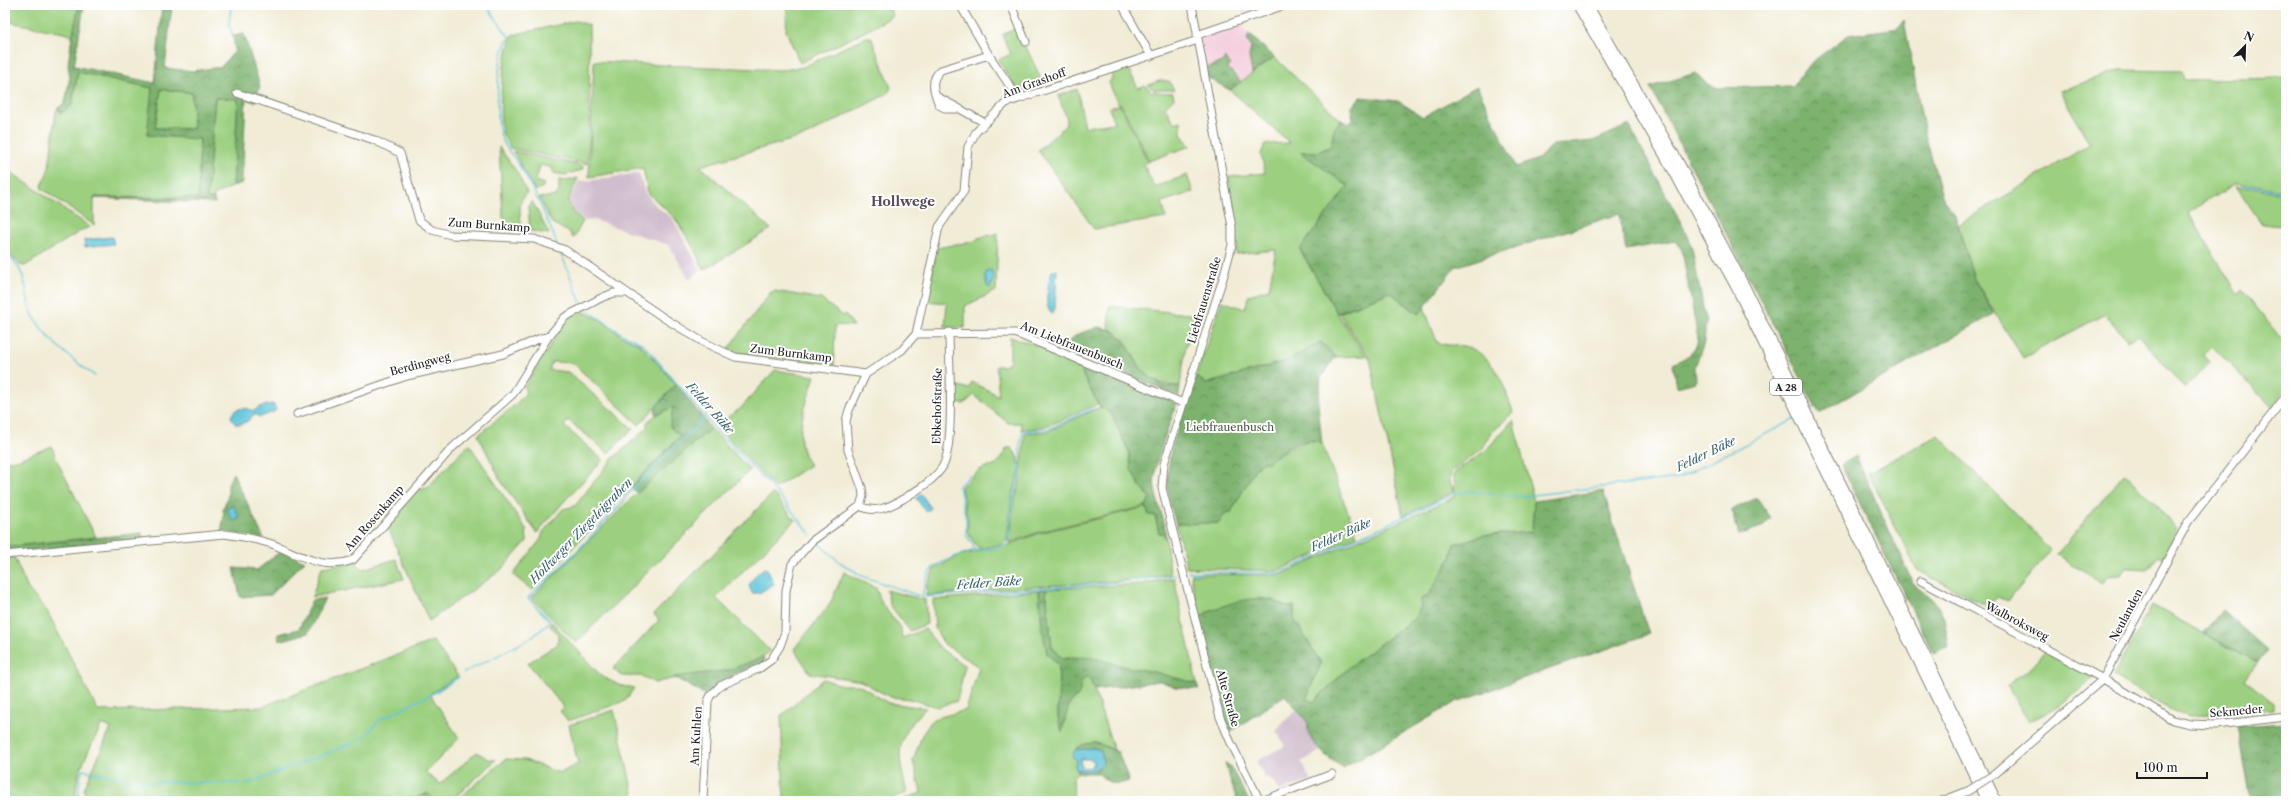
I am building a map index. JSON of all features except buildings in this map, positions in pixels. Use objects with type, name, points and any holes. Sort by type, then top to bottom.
[{"type":"highway","name":"A 28","points":[[1578,5],[1667,157],[1738,290],[1988,801]]},
{"type":"highway","name":"A 28","points":[[1587,5],[1652,115],[1744,286],[1996,801]]},
{"type":"street","points":[[960,5],[989,55],[1018,98]]},
{"type":"street","points":[[1011,5],[1026,42]]},
{"type":"street","points":[[1122,5],[1151,56]]},
{"type":"street","name":"Liebfrauenstraße","points":[[1189,596],[1162,488],[1164,464],[1226,269],[1232,237],[1192,5]]},
{"type":"street","name":"Am Grashoff","points":[[920,333],[918,326],[939,227],[962,196],[970,141],[985,123],[1006,103],[1151,56],[1285,5]]},
{"type":"street","points":[[985,123],[960,109],[943,108],[939,104],[933,82],[935,76],[940,70],[989,55]]},
{"type":"street","name":"Zum Burnkamp","points":[[237,93],[374,140],[400,153],[419,220],[432,230],[451,235],[534,239],[565,250],[627,293],[703,342],[735,357],[866,374]]},
{"type":"street","points":[[609,294],[612,290],[611,282]]},
{"type":"street","name":"Am Rosenkamp","points":[[5,555],[224,534],[258,540],[318,563],[334,565],[354,560],[452,448],[513,394],[548,337],[565,317],[609,294],[627,293]]},
{"type":"street","name":"Ebkehofstraße","points":[[860,506],[867,510],[878,510],[892,505],[918,489],[942,467],[948,446],[949,332]]},
{"type":"street","points":[[860,506],[863,496],[862,488],[848,450],[846,420],[851,404],[866,374],[902,350],[920,333]]},
{"type":"street","name":"Am Liebfrauenbusch","points":[[920,333],[1015,333],[1183,403]]},
{"type":"street","name":"Berdingweg","points":[[297,414],[407,376],[503,354],[541,338],[548,337]]},
{"type":"street","name":"Neulanden","points":[[1942,801],[1968,791],[1996,773],[2103,679],[2188,522],[2286,396]]},
{"type":"street","name":"Am Kuhlen","points":[[703,801],[710,695],[720,686],[760,668],[771,660],[780,646],[785,632],[786,590],[792,564],[812,541],[860,506]]},
{"type":"street","name":"Walbroksweg","points":[[1921,581],[2103,679]]},
{"type":"street","name":"Alte Straße","points":[[1189,596],[1224,727],[1261,801]]},
{"type":"street","name":"Sekmeder","points":[[2103,679],[2173,720],[2190,724],[2216,725],[2286,717]]},
{"type":"street","points":[[1261,801],[1332,774]]},
{"type":"shaded area","points":[[1239,24],[1274,57],[1230,90],[1208,78],[1201,41],[1205,36]]},
{"type":"shaded area","points":[[639,173],[645,193],[657,207],[672,218],[701,270],[689,279],[669,245],[594,220],[585,221],[573,211],[569,200],[579,181]]},
{"type":"shaded area","points":[[1296,710],[1308,723],[1317,748],[1320,751],[1301,762],[1311,781],[1279,791],[1273,781],[1271,781],[1268,777],[1265,778],[1256,761],[1285,746],[1276,730]]},
{"type":"green space","points":[[5,5],[79,5],[73,35],[5,21]]},
{"type":"green space","points":[[79,5],[84,5],[74,66],[155,83],[162,5],[172,5],[165,68],[192,71],[221,67],[235,51],[233,36],[244,34],[260,86],[255,102],[246,99],[242,183],[233,186],[238,99],[215,98],[207,199],[214,199],[215,203],[93,198],[198,198],[200,139],[147,135],[152,88],[78,72],[72,105],[62,113],[58,108],[65,103],[70,77],[68,65]],"holes":[[[161,89],[192,93],[193,129],[155,128]]]},
{"type":"green space","points":[[787,5],[888,5],[893,16],[800,63],[786,31]]},
{"type":"green space","points":[[1904,20],[1924,130],[1942,196],[1955,215],[1974,279],[1994,314],[1819,413],[1650,87],[1696,73],[1706,83],[1718,88],[1793,86],[1812,62],[1848,35],[1898,28]]},
{"type":"green space","points":[[576,21],[589,25],[590,136],[587,164],[510,148],[503,134],[501,125],[502,84],[506,56],[512,35]]},
{"type":"green space","points":[[1019,27],[1023,46],[1027,49],[1044,85],[1029,91],[1017,90],[998,60],[1011,54],[1002,35]]},
{"type":"green space","points":[[1249,34],[1274,57],[1252,73],[1249,57],[1251,46],[1247,40]]},
{"type":"green space","points":[[866,37],[871,37],[891,88],[887,94],[805,136],[700,166],[771,229],[704,270],[692,245],[674,217],[648,193],[643,168],[589,177],[594,61],[783,70],[803,67]]},
{"type":"green space","points":[[1274,57],[1341,120],[1334,129],[1331,146],[1318,152],[1301,152],[1349,186],[1300,250],[1337,313],[1366,356],[1336,357],[1321,342],[1289,360],[1206,384],[1196,376],[1222,301],[1245,309],[1249,295],[1269,289],[1276,250],[1236,254],[1236,224],[1228,177],[1265,173],[1261,154],[1265,144],[1290,143],[1230,90]]},
{"type":"green space","points":[[1225,58],[1231,65],[1228,68],[1241,82],[1230,90],[1208,78],[1206,68],[1220,63]]},
{"type":"green space","points":[[1127,66],[1138,88],[1145,85],[1152,92],[1173,93],[1174,98],[1165,107],[1174,123],[1181,121],[1181,134],[1190,146],[1149,161],[1121,104],[1118,104],[1109,83],[1112,78],[1112,71]]},
{"type":"green space","points":[[2119,70],[2182,71],[2184,80],[2286,78],[2286,191],[2237,183],[2188,212],[2238,294],[2242,289],[2286,345],[2286,387],[2272,407],[2212,346],[2203,355],[2209,363],[2185,389],[2139,335],[2128,341],[2105,314],[2023,358],[1974,279],[1958,225],[2090,144],[2060,91]]},
{"type":"green space","points":[[78,72],[153,88],[147,135],[200,139],[198,198],[94,197],[94,225],[41,188],[49,168],[56,111],[58,108],[61,113],[72,105]]},
{"type":"green space","points":[[1162,80],[1170,82],[1174,90],[1154,90],[1148,85]]},
{"type":"green space","points":[[1477,86],[1516,167],[1538,159],[1553,145],[1593,141],[1629,125],[1688,236],[1692,248],[1706,323],[1704,342],[1695,367],[1696,382],[1677,387],[1673,364],[1693,352],[1698,339],[1682,250],[1675,241],[1626,250],[1619,214],[1455,267],[1419,314],[1390,292],[1337,313],[1300,249],[1348,186],[1300,152],[1318,152],[1331,146],[1334,129],[1341,120],[1348,124],[1353,120],[1351,108],[1360,97],[1398,101],[1423,117]]},
{"type":"green space","points":[[161,89],[192,93],[193,129],[155,128]]},
{"type":"green space","points":[[1077,89],[1085,127],[1114,123],[1109,108],[1120,105],[1148,162],[1143,163],[1154,187],[1187,175],[1193,192],[1162,202],[1166,218],[1094,229],[1038,150],[1065,126],[1067,119],[1058,96]]},
{"type":"green space","points":[[215,98],[238,99],[233,186],[214,195],[214,199],[207,199]]},
{"type":"green space","points":[[499,147],[517,172],[527,193],[520,205],[522,232],[510,232],[503,217]]},
{"type":"green space","points":[[513,151],[583,166],[582,170],[565,175],[553,173],[553,168],[540,165],[536,181],[544,184],[543,187],[535,191]]},
{"type":"green space","points":[[5,168],[90,227],[82,230],[25,266],[20,265],[5,249]]},
{"type":"green space","points":[[578,178],[568,200],[572,212],[583,221],[574,238],[571,236],[572,234],[552,223],[539,198],[556,196],[559,191],[559,180],[566,181]]},
{"type":"green space","points":[[2236,186],[2285,193],[2282,226],[2262,224]]},
{"type":"green space","points":[[532,201],[549,234],[530,231],[528,206]]},
{"type":"green space","points":[[998,233],[996,291],[965,306],[965,328],[945,327],[947,303],[926,301],[937,248],[975,241],[978,238]]},
{"type":"green space","points":[[775,291],[821,299],[843,316],[845,314],[854,326],[835,325],[834,366],[736,353],[727,350],[771,292]]},
{"type":"green space","points":[[1390,292],[1418,314],[1424,307],[1437,342],[1468,347],[1485,358],[1498,374],[1513,412],[1492,433],[1482,449],[1451,472],[1450,480],[1453,492],[1403,516],[1370,359],[1339,313]]},
{"type":"green space","points":[[1110,306],[1198,315],[1186,346],[1180,386],[1163,384],[1151,379],[1143,371],[1126,343],[1119,335],[1108,328]]},
{"type":"green space","points":[[582,311],[601,320],[622,336],[641,345],[676,384],[639,425],[573,363],[552,362],[549,370],[568,372],[633,429],[608,453],[568,420],[564,426],[603,460],[537,533],[501,481],[478,435],[516,404],[526,393],[524,387],[566,320]]},
{"type":"green space","points":[[1098,327],[1109,330],[1118,335],[1129,348],[1138,365],[1161,385],[1180,386],[1179,396],[1066,349],[1075,336]]},
{"type":"green space","points":[[1010,337],[1048,349],[1081,365],[1084,378],[1098,404],[1053,424],[1022,430],[1021,423],[1008,423],[974,395],[964,404],[952,403],[952,384],[969,389],[972,382],[999,396],[996,366],[1004,366],[1010,362]]},
{"type":"green space","name":"Liebfrauenbusch","points":[[1321,342],[1336,357],[1321,377],[1318,404],[1322,444],[1309,440],[1302,442],[1280,453],[1269,462],[1263,462],[1255,469],[1231,512],[1225,513],[1219,523],[1176,524],[1168,493],[1168,475],[1173,446],[1196,376],[1206,384],[1289,360]]},
{"type":"green space","points":[[1048,349],[1177,403],[1158,457],[1155,480],[1155,489],[1165,526],[1166,539],[1163,533],[1159,533],[1155,515],[1149,515],[1146,507],[1150,498],[1140,486],[1131,469],[1129,452],[1111,413],[1100,407],[1084,378],[1080,365]]},
{"type":"green space","points":[[775,370],[815,376],[802,420],[801,432],[801,444],[804,455],[810,465],[775,488],[716,425],[740,409]]},
{"type":"green space","points":[[676,384],[711,428],[637,493],[631,487],[680,436],[670,427],[673,407],[656,415],[655,408]]},
{"type":"green space","points":[[673,407],[671,427],[680,436],[532,590],[513,575],[541,539],[543,532],[563,509],[575,506],[611,460],[647,428],[647,422],[656,415]]},
{"type":"green space","points":[[1100,407],[1111,413],[1129,452],[1131,469],[1140,486],[1150,498],[1146,506],[1039,532],[1010,543],[1013,505],[1019,487],[1025,433],[1048,431]]},
{"type":"green space","points":[[1513,420],[1534,501],[1532,532],[1484,535],[1454,544],[1451,558],[1415,618],[1353,664],[1313,702],[1306,699],[1321,663],[1294,619],[1294,606],[1286,606],[1269,599],[1248,600],[1222,607],[1199,617],[1191,577],[1192,574],[1280,575],[1455,497],[1454,473],[1485,451]]},
{"type":"green space","points":[[711,428],[750,470],[576,643],[531,598],[637,493]]},
{"type":"green space","points":[[1938,435],[2051,550],[2008,601],[1998,597],[1987,606],[1917,570],[1868,473]]},
{"type":"green space","points":[[1307,441],[1318,441],[1322,444],[1357,536],[1277,571],[1187,568],[1176,524],[1219,523],[1225,513],[1231,512],[1255,469],[1263,462]]},
{"type":"green space","points":[[469,444],[526,529],[527,541],[501,570],[429,621],[387,526],[417,490],[427,488]]},
{"type":"green space","points":[[52,446],[56,459],[96,537],[5,547],[5,461],[17,460]]},
{"type":"green space","points":[[1007,448],[1011,448],[1015,452],[1020,468],[1011,503],[1007,541],[1003,544],[979,549],[967,532],[968,522],[961,487],[978,471],[985,467],[994,466],[1000,460]]},
{"type":"green space","points":[[1856,456],[1913,584],[1931,598],[1939,608],[1944,618],[1949,646],[1933,653],[1841,465]]},
{"type":"green space","points":[[233,473],[264,539],[221,531],[224,517],[223,509],[228,496],[228,484]]},
{"type":"green space","points":[[2125,473],[2156,504],[2177,531],[2164,558],[2158,555],[2148,569],[2126,568],[2121,576],[2106,577],[2103,584],[2057,554]]},
{"type":"green space","points":[[1603,491],[1649,634],[1456,702],[1343,768],[1314,744],[1308,731],[1308,723],[1285,695],[1230,732],[1227,726],[1199,617],[1222,606],[1240,601],[1257,599],[1269,599],[1286,606],[1294,606],[1294,619],[1321,663],[1306,699],[1313,702],[1353,664],[1415,618],[1421,607],[1420,602],[1422,598],[1427,597],[1451,558],[1454,544],[1484,535],[1532,532],[1534,501]]},
{"type":"green space","points":[[773,493],[795,520],[716,598],[770,651],[758,659],[731,670],[655,683],[641,676],[622,676],[613,669],[659,620],[654,614]]},
{"type":"green space","points":[[1757,498],[1771,518],[1764,526],[1739,535],[1731,510]]},
{"type":"green space","points":[[1146,507],[1149,515],[1155,515],[1159,533],[1163,533],[1166,539],[1170,574],[1138,580],[984,590],[926,596],[927,585],[934,569],[960,555],[1009,545],[1039,533]]},
{"type":"green space","points":[[142,533],[143,539],[5,553],[5,547]]},
{"type":"green space","points":[[281,551],[305,561],[271,595],[240,597],[234,568],[257,570]]},
{"type":"green space","points":[[14,557],[28,589],[47,611],[98,711],[261,707],[433,641],[458,676],[430,694],[459,738],[425,773],[440,784],[477,752],[488,759],[496,760],[455,797],[453,801],[436,801],[428,793],[408,801],[86,801],[84,789],[111,728],[102,724],[81,769],[76,789],[76,798],[71,801],[16,801],[5,792],[5,558]]},
{"type":"green space","points":[[396,559],[404,579],[312,597],[322,567],[355,562],[363,569]]},
{"type":"green space","points":[[844,572],[876,588],[882,604],[901,629],[902,638],[925,629],[941,649],[965,666],[957,701],[937,707],[910,699],[890,697],[861,681],[810,673],[794,649],[830,604]]},
{"type":"green space","points":[[1174,578],[1197,684],[1158,673],[1121,666],[1099,659],[1073,657],[1063,659],[1052,647],[1046,589],[1140,584]]},
{"type":"green space","points":[[1046,589],[1052,647],[1063,659],[1086,657],[1099,659],[1121,666],[1158,673],[1197,684],[1199,689],[1175,687],[1160,681],[1095,690],[1088,676],[1081,682],[1079,695],[1069,704],[1062,732],[1058,717],[1059,665],[1047,654],[1042,627],[1039,590]]},
{"type":"green space","points":[[886,590],[925,600],[927,624],[910,631],[890,605]]},
{"type":"green space","points":[[1039,590],[1042,627],[1059,665],[1058,717],[1062,731],[1069,704],[1079,695],[1081,682],[1089,675],[1114,750],[1099,744],[1089,743],[1075,750],[1077,763],[1075,766],[1078,773],[1073,778],[1074,801],[898,801],[921,793],[913,761],[922,735],[933,719],[966,710],[979,667],[944,644],[935,628],[933,600]]},
{"type":"green space","points":[[325,598],[308,633],[279,641],[278,634],[299,629],[312,600]]},
{"type":"green space","points":[[2152,605],[2257,663],[2245,680],[2274,703],[2274,710],[2191,716],[2173,711],[2113,676]]},
{"type":"green space","points":[[2222,610],[2267,650],[2257,663],[2204,633]]},
{"type":"green space","points":[[552,622],[601,676],[619,685],[634,688],[625,701],[568,721],[560,711],[564,708],[528,663],[558,644],[558,633],[550,626]]},
{"type":"green space","points":[[2046,651],[2095,677],[2055,708],[2029,722],[2007,686],[2028,670]]},
{"type":"green space","points":[[763,657],[765,661],[725,679],[711,689],[707,696],[674,677],[729,670]]},
{"type":"green space","points":[[823,679],[842,685],[859,685],[888,703],[926,708],[908,729],[903,738],[900,756],[907,793],[884,801],[784,801],[781,716]]},
{"type":"green space","points":[[614,710],[635,801],[455,801],[506,759],[525,760],[560,773],[578,764],[569,725]]},
{"type":"green space","points":[[2286,723],[2286,801],[2250,801],[2237,726]]},
{"type":"green space","points":[[1094,742],[1118,752],[1129,781],[1116,784],[1105,780],[1098,773],[1078,773],[1076,769],[1083,771],[1098,769],[1103,763],[1101,751],[1095,748],[1075,750],[1080,746]]},
{"type":"green space","points":[[1225,763],[1230,766],[1249,801],[1237,801]]},
{"type":"green space","points":[[428,793],[436,801],[408,801]]},
{"type":"water","points":[[112,237],[114,244],[85,247],[84,240]]},
{"type":"water","points":[[988,270],[991,270],[994,277],[990,288],[987,286],[985,275]]},
{"type":"water","points":[[1057,270],[1055,309],[1052,313],[1047,304],[1047,293],[1052,271]]},
{"type":"water","points":[[273,404],[276,409],[274,412],[260,417],[254,414],[244,423],[235,424],[231,416],[238,409],[244,408],[254,411],[259,407]]},
{"type":"water","points":[[921,494],[931,508],[926,512],[916,498]]},
{"type":"water","points":[[233,505],[240,518],[233,521],[227,510]]},
{"type":"water","points":[[765,568],[768,570],[774,584],[759,593],[752,593],[749,586],[757,573]]},
{"type":"water","points":[[1095,748],[1101,751],[1103,763],[1094,770],[1084,771],[1076,769],[1076,760],[1072,756],[1075,750]],"holes":[[[1080,759],[1092,759],[1094,763],[1092,767],[1084,768],[1081,765]]]},
{"type":"waterway","points":[[231,5],[229,25],[233,36]]},
{"type":"waterway","name":"Felder Bäke","points":[[486,5],[509,37],[501,58],[499,71],[497,100],[501,136],[536,195],[557,244]]},
{"type":"waterway","name":"Felder Bäke","points":[[2243,185],[2286,192]]},
{"type":"waterway","points":[[5,251],[17,265],[22,275],[31,311],[36,321],[50,339],[95,376]]},
{"type":"waterway","name":"Felder Bäke","points":[[560,251],[581,303]]},
{"type":"waterway","name":"Felder Bäke","points":[[586,309],[624,335],[643,344],[716,429],[779,495],[811,535]]},
{"type":"waterway","points":[[974,550],[983,550],[1008,545],[1012,503],[1019,480],[1020,446],[1023,432],[1050,428],[1094,408]]},
{"type":"waterway","name":"Hollweger Ziegeleigraben","points":[[464,673],[521,643],[542,629],[550,621],[528,598],[579,549],[624,501],[625,497],[706,416]]},
{"type":"waterway","name":"Felder Bäke","points":[[1499,495],[1524,496],[1679,478],[1795,419]]},
{"type":"waterway","points":[[922,597],[927,576],[934,567],[951,558],[974,550],[973,544],[966,535],[966,519],[959,486],[970,475]]},
{"type":"waterway","name":"Felder Bäke","points":[[1189,572],[1280,573],[1452,495],[1470,491],[1496,495]]},
{"type":"waterway","name":"Felder Bäke","points":[[818,543],[841,563],[862,576],[922,597],[1112,583],[1176,575]]},
{"type":"waterway","name":"Hollweger Ziegeleigraben","points":[[78,801],[80,778],[83,770],[142,782],[250,783],[356,742],[368,734],[379,720],[436,692],[459,677]]},
{"type":"waterway","name":"Hollweger Ziegeleigraben","points":[[5,794],[13,801]]},
{"type":"district","name":"Hollwege","points":[[903,201]]}]
